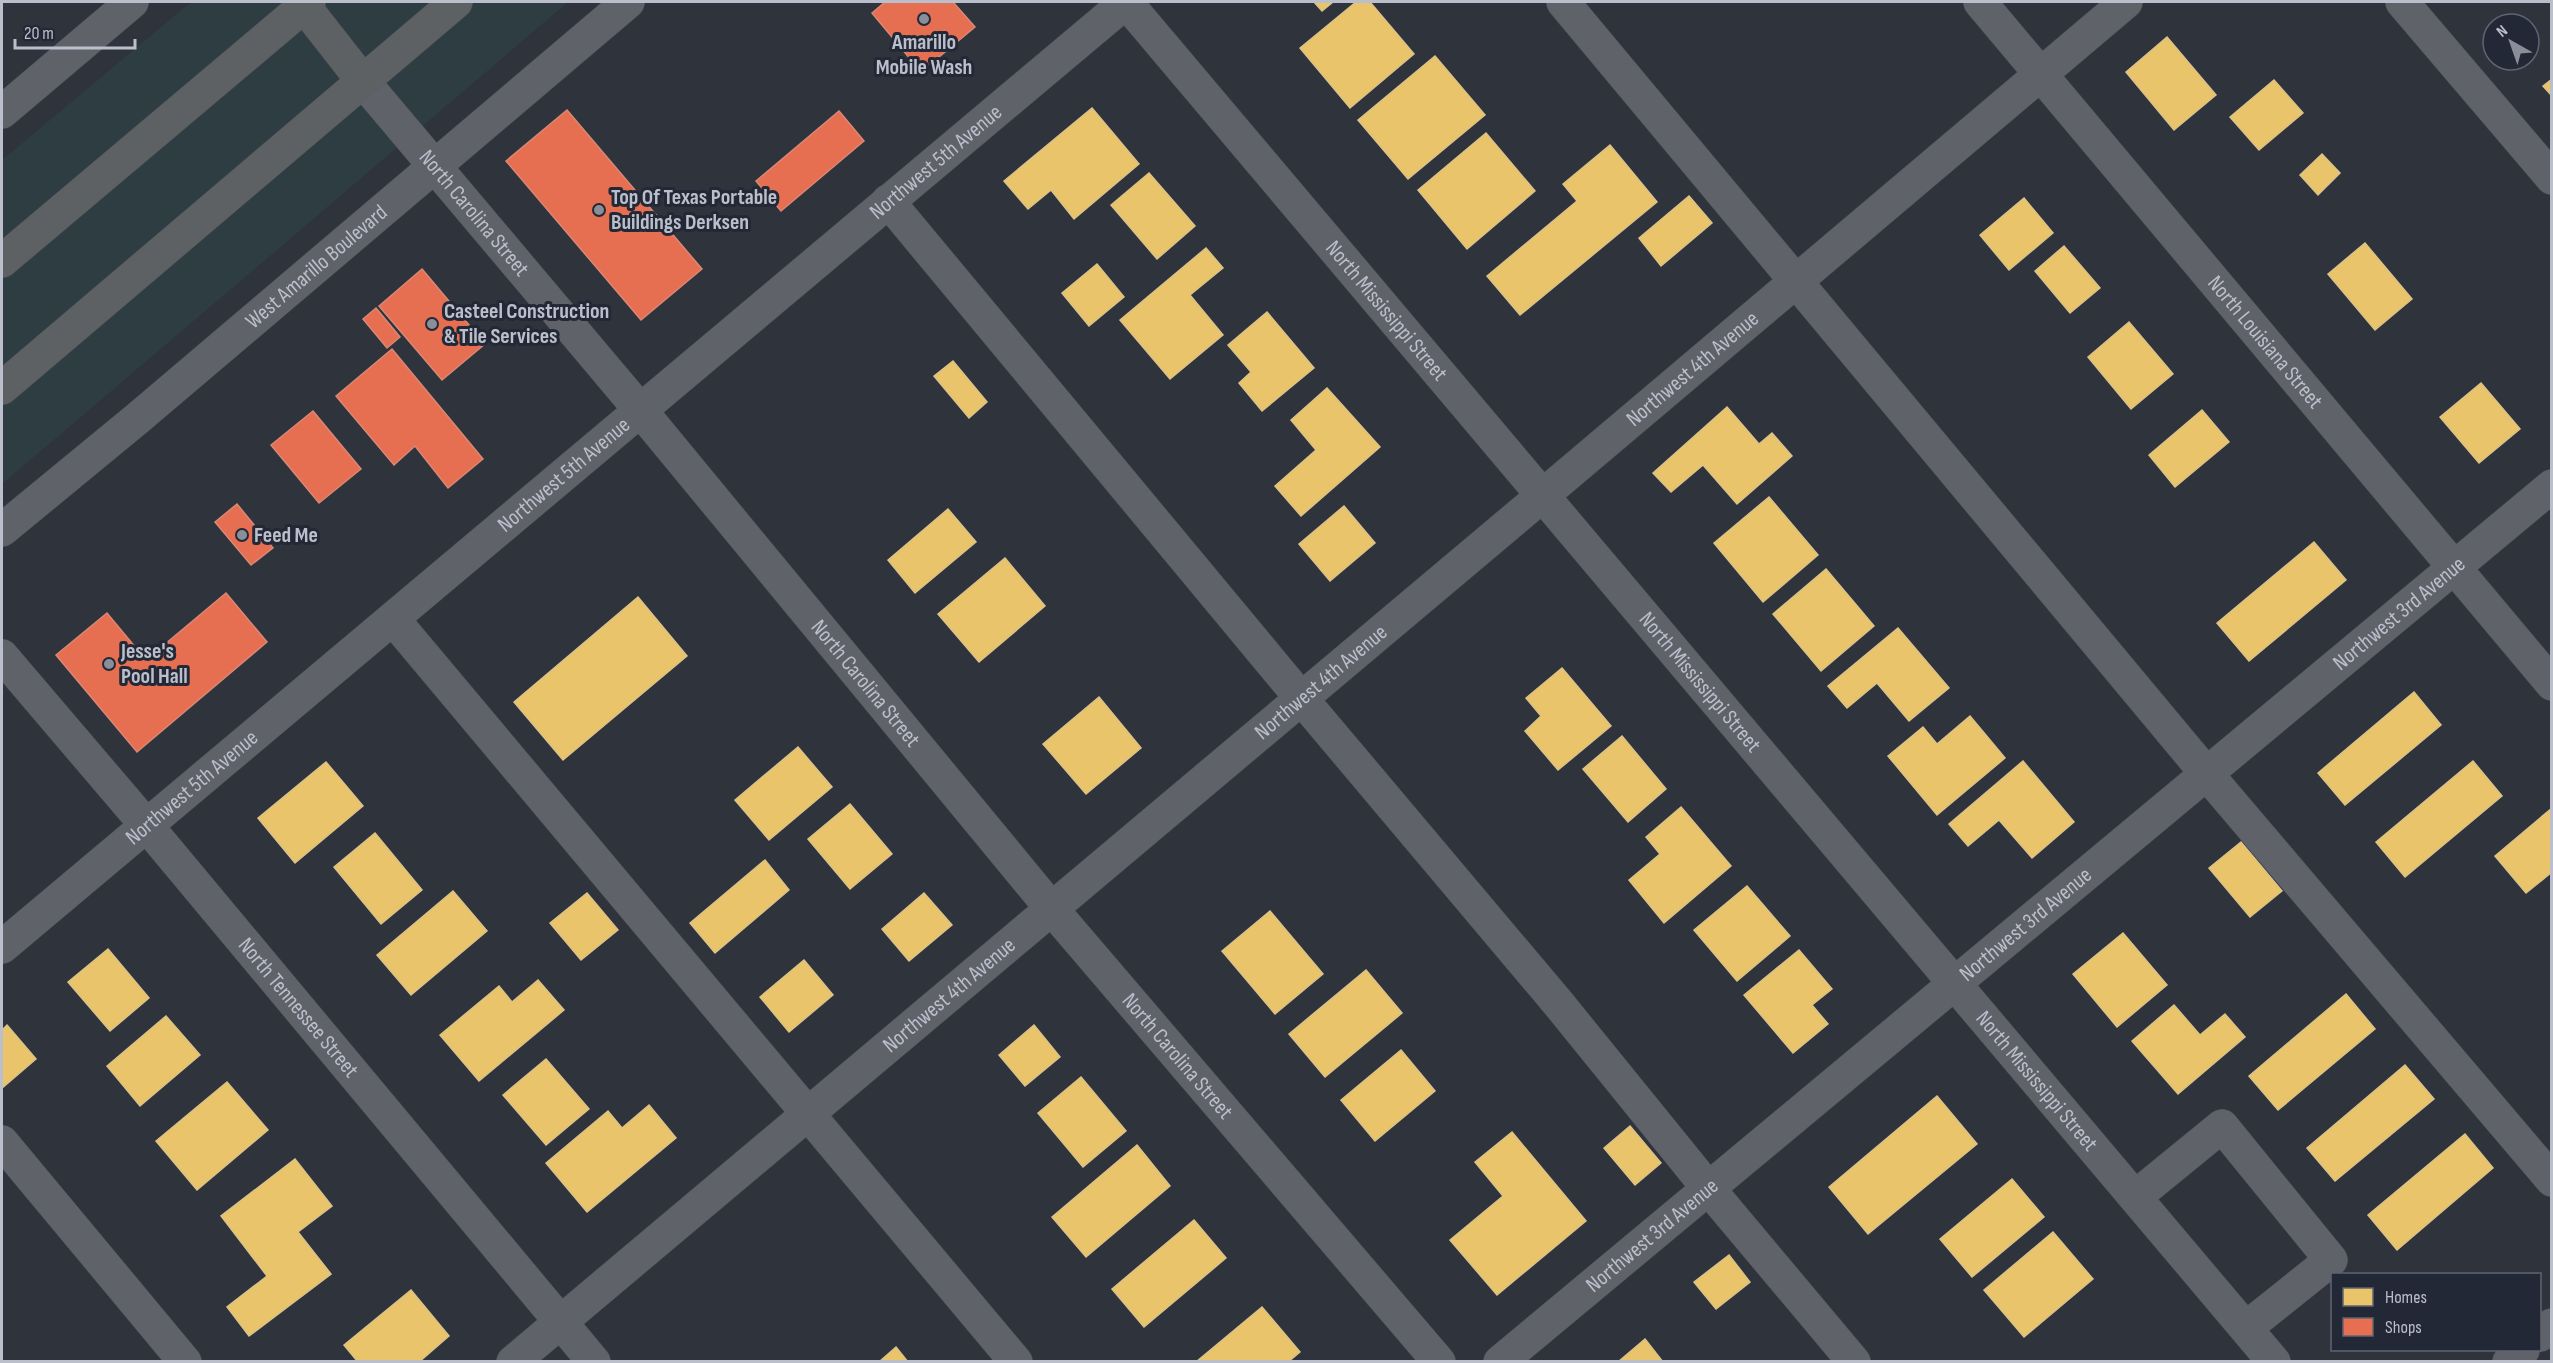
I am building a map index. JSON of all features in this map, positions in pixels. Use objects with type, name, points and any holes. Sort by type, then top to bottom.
[{"type":"highway","points":[[2,388],[456,2]]},
{"type":"highway","points":[[2,261],[304,3]]},
{"type":"highway","name":"North Carolina Street","points":[[304,3],[362,80]]},
{"type":"street","points":[[2,112],[132,2]]},
{"type":"street","name":"West Amarillo Boulevard","points":[[2,530],[138,418],[628,2]]},
{"type":"street","name":"Northwest 5th Avenue","points":[[2,947],[1126,2]]},
{"type":"street","name":"North Mississippi Street","points":[[1126,2],[2274,1362]]},
{"type":"street","points":[[1563,2],[2206,773],[2552,1180]]},
{"type":"street","name":"North Louisiana Street","points":[[1980,2],[2552,684]]},
{"type":"street","name":"Northwest 4th Avenue","points":[[513,1362],[2126,2]]},
{"type":"street","points":[[2402,2],[2552,178]]},
{"type":"street","name":"North Carolina Street","points":[[362,80],[641,411],[1051,908],[1439,1362]]},
{"type":"street","points":[[888,201],[1558,1003],[1708,1188],[1854,1362]]},
{"type":"street","name":"Northwest 3rd Avenue","points":[[1500,1362],[2552,486]]},
{"type":"street","points":[[393,619],[1016,1362]]},
{"type":"street","name":"North Tennessee Street","points":[[2,656],[147,826],[594,1362]]},
{"type":"street","points":[[2136,1197],[2222,1126],[2331,1260],[2246,1329]]},
{"type":"street","points":[[2,1142],[185,1362]]},
{"type":"street","points":[[2509,1362],[2522,1351]]},
{"type":"shaded area","points":[[191,2],[568,2],[2,484],[2,160]]},
{"type":"building: Homes","points":[[1314,2],[1333,2],[1322,11]]},
{"type":"building: Homes","points":[[1356,2],[1370,2],[1414,54],[1350,108],[1300,48]]},
{"type":"building: Homes","points":[[2167,37],[2216,95],[2174,130],[2126,72]]},
{"type":"building: Homes","points":[[1435,56],[1485,115],[1408,179],[1358,120]]},
{"type":"building: Homes","points":[[2552,79],[2552,96],[2543,86]]},
{"type":"building: Homes","points":[[2274,80],[2303,113],[2259,150],[2230,117]]},
{"type":"building: Homes","points":[[1092,108],[1139,164],[1074,219],[1051,190],[1028,209],[1004,181]]},
{"type":"building: Homes","points":[[1486,133],[1535,191],[1467,249],[1418,190]]},
{"type":"building: Homes","points":[[1610,145],[1657,202],[1520,315],[1487,276],[1577,201],[1563,184]]},
{"type":"building: Homes","points":[[2322,154],[2340,173],[2318,195],[2300,175]]},
{"type":"building: Homes","points":[[1149,173],[1195,226],[1157,259],[1111,205]]},
{"type":"building: Homes","points":[[1689,196],[1712,223],[1661,266],[1639,238]]},
{"type":"building: Homes","points":[[2024,198],[2053,233],[2009,270],[1980,235]]},
{"type":"building: Homes","points":[[2365,243],[2412,299],[2375,330],[2328,274]]},
{"type":"building: Homes","points":[[2064,246],[2100,288],[2070,313],[2035,271]]},
{"type":"building: Homes","points":[[1206,248],[1223,268],[1190,295],[1223,335],[1170,379],[1120,320]]},
{"type":"building: Homes","points":[[1097,264],[1124,297],[1089,326],[1062,293]]},
{"type":"building: Homes","points":[[1267,312],[1314,368],[1262,411],[1239,383],[1251,372],[1228,345]]},
{"type":"building: Homes","points":[[2129,322],[2173,374],[2131,409],[2088,357]]},
{"type":"building: Homes","points":[[953,361],[987,402],[969,418],[934,376]]},
{"type":"building: Homes","points":[[2481,383],[2520,429],[2479,463],[2440,417]]},
{"type":"building: Homes","points":[[1327,388],[1380,447],[1301,516],[1275,486],[1316,450],[1291,420]]},
{"type":"building: Homes","points":[[1727,407],[1759,444],[1772,433],[1792,456],[1737,504],[1703,465],[1671,492],[1653,473]]},
{"type":"building: Homes","points":[[2202,410],[2229,442],[2175,487],[2149,455]]},
{"type":"building: Homes","points":[[1769,497],[1818,555],[1763,602],[1714,543]]},
{"type":"building: Homes","points":[[1344,506],[1375,543],[1330,581],[1299,544]]},
{"type":"building: Homes","points":[[948,509],[976,542],[915,593],[888,560]]},
{"type":"building: Homes","points":[[2314,542],[2346,580],[2249,661],[2217,623]]},
{"type":"building: Homes","points":[[1005,558],[1045,606],[979,662],[938,614]]},
{"type":"building: Homes","points":[[1826,569],[1874,626],[1821,671],[1773,614]]},
{"type":"building: Homes","points":[[638,597],[687,656],[563,760],[514,702]]},
{"type":"building: Homes","points":[[1898,628],[1949,688],[1909,721],[1877,683],[1847,708],[1828,686]]},
{"type":"building: Homes","points":[[1562,668],[1611,726],[1558,770],[1525,731],[1541,716],[1526,698]]},
{"type":"building: Homes","points":[[2414,692],[2441,725],[2345,805],[2318,773]]},
{"type":"building: Homes","points":[[1099,697],[1141,748],[1086,794],[1043,744]]},
{"type":"building: Homes","points":[[1970,716],[2005,758],[1937,815],[1888,756],[1923,727],[1937,744]]},
{"type":"building: Homes","points":[[1622,736],[1666,789],[1628,822],[1583,769]]},
{"type":"building: Homes","points":[[798,747],[832,787],[769,840],[735,800]]},
{"type":"building: Homes","points":[[2023,761],[2074,822],[2032,858],[1999,820],[1968,846],[1949,824]]},
{"type":"building: Homes","points":[[2473,761],[2502,796],[2405,877],[2376,842]]},
{"type":"building: Homes","points":[[326,762],[363,806],[295,863],[258,818]]},
{"type":"building: Homes","points":[[850,804],[892,854],[850,889],[808,839]]},
{"type":"building: Homes","points":[[1681,807],[1731,866],[1664,923],[1629,880],[1660,854],[1646,837]]},
{"type":"building: Homes","points":[[2552,808],[2552,872],[2526,893],[2495,856]]},
{"type":"building: Homes","points":[[375,833],[422,890],[381,924],[334,867]]},
{"type":"building: Homes","points":[[2241,842],[2282,891],[2250,917],[2209,868]]},
{"type":"building: Homes","points":[[765,860],[789,890],[715,953],[690,923]]},
{"type":"building: Homes","points":[[1747,886],[1790,936],[1737,981],[1694,930]]},
{"type":"building: Homes","points":[[453,891],[487,931],[411,995],[377,955]]},
{"type":"building: Homes","points":[[587,893],[618,930],[581,960],[550,923]]},
{"type":"building: Homes","points":[[924,893],[952,925],[909,961],[882,929]]},
{"type":"building: Homes","points":[[1270,911],[1323,974],[1275,1014],[1222,951]]},
{"type":"building: Homes","points":[[2123,933],[2167,985],[2117,1027],[2073,974]]},
{"type":"building: Homes","points":[[108,949],[149,998],[110,1031],[68,982]]},
{"type":"building: Homes","points":[[1799,950],[1832,989],[1812,1005],[1828,1024],[1793,1053],[1744,995]]},
{"type":"building: Homes","points":[[804,960],[833,995],[789,1032],[760,997]]},
{"type":"building: Homes","points":[[1366,970],[1402,1013],[1325,1077],[1289,1034]]},
{"type":"building: Homes","points":[[538,980],[564,1010],[479,1081],[440,1035],[499,986],[512,1002]]},
{"type":"building: Homes","points":[[2346,994],[2375,1029],[2278,1110],[2249,1076]]},
{"type":"building: Homes","points":[[2174,1005],[2200,1035],[2225,1014],[2245,1037],[2178,1094],[2132,1041]]},
{"type":"building: Homes","points":[[166,1016],[200,1055],[140,1106],[107,1066]]},
{"type":"building: Homes","points":[[7,1025],[36,1059],[2,1088],[2,1030]]},
{"type":"building: Homes","points":[[1034,1025],[1060,1057],[1025,1086],[999,1055]]},
{"type":"building: Homes","points":[[1401,1050],[1435,1091],[1375,1141],[1341,1100]]},
{"type":"building: Homes","points":[[546,1059],[589,1109],[546,1145],[503,1095]]},
{"type":"building: Homes","points":[[2405,1065],[2434,1099],[2335,1181],[2307,1148]]},
{"type":"building: Homes","points":[[1081,1077],[1126,1131],[1083,1167],[1038,1113]]},
{"type":"building: Homes","points":[[227,1082],[268,1130],[197,1190],[156,1141]]},
{"type":"building: Homes","points":[[1937,1096],[1977,1144],[1868,1234],[1829,1187]]},
{"type":"building: Homes","points":[[649,1105],[676,1138],[587,1212],[546,1163],[608,1111],[622,1128]]},
{"type":"building: Homes","points":[[1630,1126],[1661,1163],[1635,1185],[1604,1148]]},
{"type":"building: Homes","points":[[1512,1132],[1586,1221],[1497,1295],[1450,1240],[1503,1196],[1475,1162]]},
{"type":"building: Homes","points":[[2465,1134],[2493,1168],[2397,1250],[2368,1215]]},
{"type":"building: Homes","points":[[1137,1145],[1170,1186],[1086,1257],[1052,1217]]},
{"type":"building: Homes","points":[[295,1159],[332,1206],[298,1232],[331,1274],[249,1336],[227,1307],[267,1276],[221,1216]]},
{"type":"building: Homes","points":[[2012,1179],[2044,1217],[1972,1277],[1940,1239]]},
{"type":"building: Homes","points":[[1194,1220],[1226,1258],[1144,1327],[1112,1289]]},
{"type":"building: Homes","points":[[2053,1232],[2093,1279],[2024,1337],[1984,1290]]},
{"type":"building: Homes","points":[[1729,1255],[1750,1282],[1716,1309],[1694,1282]]},
{"type":"building: Homes","points":[[411,1290],[449,1336],[419,1362],[358,1362],[344,1345]]},
{"type":"building: Homes","points":[[1262,1307],[1300,1352],[1288,1362],[1196,1362]]},
{"type":"building: Homes","points":[[1645,1339],[1663,1362],[1618,1362]]},
{"type":"building: Homes","points":[[896,1347],[908,1362],[879,1362]]},
{"type":"building: Shops","points":[[885,2],[953,2],[975,27],[921,72],[872,13]]},
{"type":"building: Shops","points":[[567,110],[702,269],[641,320],[506,161]]},
{"type":"building: Shops","points":[[839,111],[864,141],[781,211],[756,181]]},
{"type":"building: Shops","points":[[422,269],[485,344],[442,380],[379,306]]},
{"type":"building: Shops","points":[[376,308],[400,337],[387,348],[363,319]]},
{"type":"building: Shops","points":[[392,349],[483,459],[448,488],[415,446],[394,465],[336,396]]},
{"type":"building: Shops","points":[[313,411],[361,469],[319,503],[271,445]]},
{"type":"building: Shops","points":[[237,504],[273,548],[251,565],[215,522]]},
{"type":"building: Shops","points":[[226,593],[267,642],[137,752],[56,655],[107,613],[146,660]]},
{"type":"place","name":"Amarillo Mobile Wash","points":[[924,19]]},
{"type":"place","name":"Top Of Texas Portable Buildings Derksen","points":[[599,210]]},
{"type":"place","name":"Casteel Construction & Tile Services","points":[[432,324]]},
{"type":"place","name":"Feed Me","points":[[242,535]]},
{"type":"place","name":"Jesse's Pool Hall","points":[[109,664]]}]
